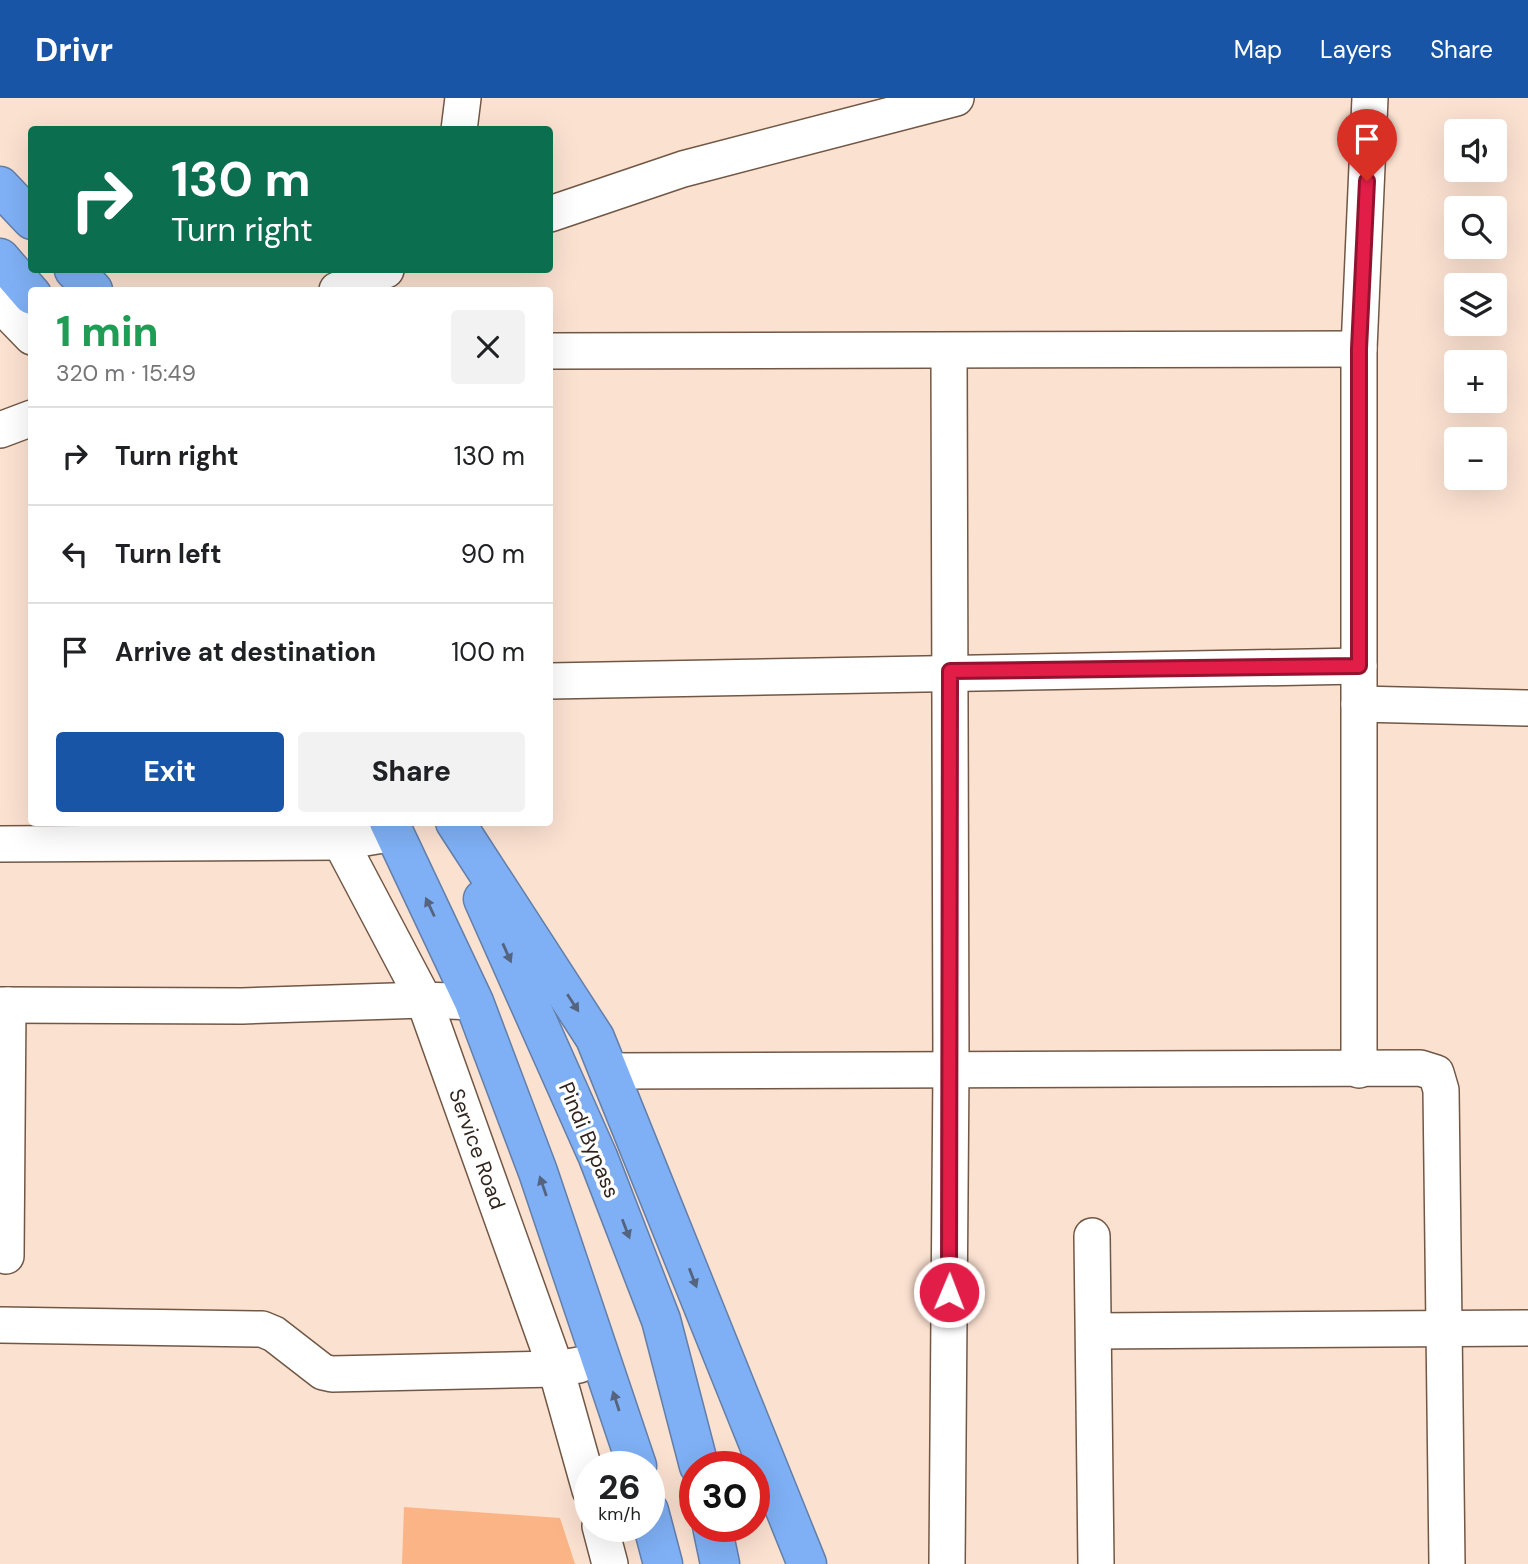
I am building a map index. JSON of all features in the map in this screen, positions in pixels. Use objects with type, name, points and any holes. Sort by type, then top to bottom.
[{"type":"highway","points":[[0,186],[28,216]]},
{"type":"highway","points":[[0,258],[28,290]]},
{"type":"highway","points":[[77,273],[90,287]]},
{"type":"highway","name":"Pindi Bypass","points":[[456,826],[598,1157],[661,1320],[695,1451]]},
{"type":"highway","points":[[457,826],[595,1038],[611,1071],[735,1389],[807,1564]]},
{"type":"highway","points":[[392,828],[474,1002],[538,1172],[632,1451]]},
{"type":"highway","points":[[735,1389],[747,1451]]},
{"type":"highway","points":[[770,1536],[778,1564]]},
{"type":"highway","points":[[657,1542],[663,1564]]},
{"type":"highway","points":[[715,1542],[720,1564]]},
{"type":"street","points":[[460,126],[463,98]]},
{"type":"street","points":[[553,213],[683,169],[956,98]]},
{"type":"street","points":[[1359,1070],[1359,349],[1370,98]]},
{"type":"street","points":[[344,287],[379,273]]},
{"type":"street","points":[[0,304],[28,333]]},
{"type":"street","points":[[553,351],[1359,349]]},
{"type":"street","points":[[947,1564],[951,1068],[950,352]]},
{"type":"street","points":[[0,430],[28,420]]},
{"type":"street","points":[[553,681],[950,671],[1359,666]]},
{"type":"street","points":[[1359,704],[1528,708]]},
{"type":"street","points":[[0,844],[392,828]]},
{"type":"street","name":"Service Road","points":[[336,832],[424,1000],[556,1369],[579,1451]]},
{"type":"street","points":[[6,1255],[4,1005],[242,1006],[424,1000],[474,1002]]},
{"type":"street","points":[[611,1071],[1420,1068],[1436,1073],[1439,1081],[1447,1564]]},
{"type":"street","points":[[1092,1236],[1096,1564]]},
{"type":"street","points":[[0,1325],[262,1329],[274,1334],[323,1372],[332,1374],[556,1369],[603,1359]]},
{"type":"street","points":[[1094,1331],[1528,1328]]},
{"type":"street","points":[[604,1542],[610,1564]]},
{"type":"shaded area","points":[[404,1507],[560,1518],[575,1564],[402,1564]]},
{"type":"route","points":[[949,1292],[950,671],[1359,666],[1359,349],[1367,181]]}]
